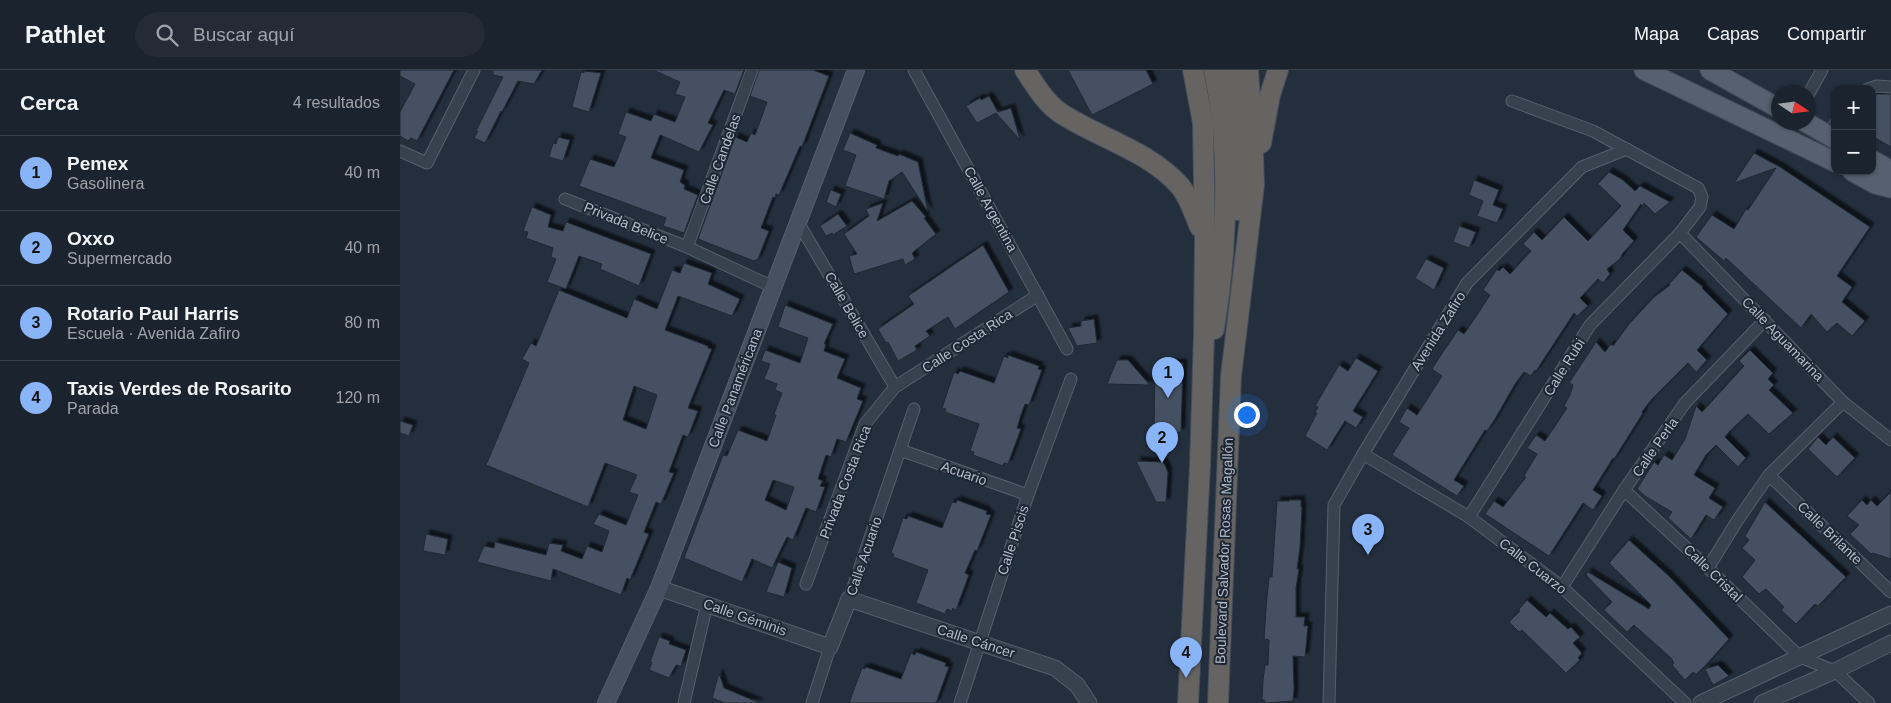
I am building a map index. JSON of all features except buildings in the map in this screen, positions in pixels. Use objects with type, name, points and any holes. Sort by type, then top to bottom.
[{"type":"highway","points":[[1025,70],[1050,104],[1061,114],[1148,159],[1168,174],[1181,187],[1205,238]]},
{"type":"highway","name":"Boulevard Salvador Rosas Magallón","points":[[1188,703],[1202,380],[1205,238],[1202,123],[1193,70]]},
{"type":"highway","points":[[1214,70],[1223,125],[1226,197],[1225,303],[1231,376]]},
{"type":"highway","points":[[1202,380],[1212,340],[1225,303],[1239,198],[1240,145],[1236,102],[1230,70]]},
{"type":"highway","name":"Boulevard Salvador Rosas Magallón","points":[[1218,703],[1231,376],[1254,185],[1248,70]]},
{"type":"highway","points":[[1254,185],[1270,95],[1278,70]]},
{"type":"main road","name":"Calle Panaméricana","points":[[606,703],[659,588],[856,70]]},
{"type":"main road","points":[[1644,70],[1831,160]]},
{"type":"main road","points":[[1710,70],[1771,104]]},
{"type":"main road","points":[[1816,126],[1831,132]]},
{"type":"main road","points":[[1876,162],[1891,174]]},
{"type":"main road","points":[[1859,175],[1875,184],[1891,188]]},
{"type":"street","points":[[400,151],[427,163],[474,70]]},
{"type":"street","name":"Calle Candelas","points":[[687,247],[752,70]]},
{"type":"street","name":"Calle Argentina","points":[[914,70],[1067,349]]},
{"type":"street","points":[[1814,85],[1822,70]]},
{"type":"street","points":[[1876,86],[1891,87]]},
{"type":"street","points":[[1512,101],[1593,131],[1698,188],[1702,197],[1700,207],[1680,234]]},
{"type":"street","name":"Avenida Zafiro","points":[[1329,703],[1334,505],[1363,454],[1468,283],[1582,167],[1627,150]]},
{"type":"street","name":"Privada Belice","points":[[565,199],[687,247]]},
{"type":"street","name":"Calle Belice","points":[[798,222],[895,387]]},
{"type":"street","name":"Calle Aguamarina","points":[[1680,234],[1843,402],[1891,440]]},
{"type":"street","name":"Calle Rubi","points":[[1469,517],[1590,325],[1680,234]]},
{"type":"street","points":[[687,247],[773,287]]},
{"type":"street","name":"Calle Costa Rica","points":[[895,387],[1038,296]]},
{"type":"street","name":"Calle Perla","points":[[1562,587],[1624,490],[1685,403],[1765,320]]},
{"type":"street","name":"Calle Piscis","points":[[960,703],[1028,495],[1071,379]]},
{"type":"street","name":"Privada Costa Rica","points":[[806,584],[865,424],[895,387]]},
{"type":"street","points":[[1708,568],[1737,521],[1769,475],[1843,402]]},
{"type":"street","name":"Calle Acuario","points":[[812,703],[914,409]]},
{"type":"street","name":"Acuario","points":[[900,450],[1028,495]]},
{"type":"street","name":"Calle Cuarzo","points":[[1363,454],[1469,517],[1562,587],[1685,703]]},
{"type":"street","name":"Calle Brilante","points":[[1769,475],[1891,592]]},
{"type":"street","name":"Calle Cristal","points":[[1624,490],[1800,657]]},
{"type":"street","name":"Calle Géminis","points":[[659,588],[830,647]]},
{"type":"street","name":"Calle Cáncer","points":[[849,599],[1055,668],[1077,685],[1089,703]]},
{"type":"street","points":[[684,703],[707,604]]},
{"type":"street","points":[[1701,703],[1891,614]]},
{"type":"street","points":[[1762,703],[1835,671],[1891,643]]},
{"type":"street","points":[[1800,657],[1835,671],[1869,703]]},
{"type":"place","name":"Pemex","points":[[1168,398]]},
{"type":"place","name":"Oxxo","points":[[1162,463]]},
{"type":"place","name":"Rotario Paul Harris","points":[[1368,555]]},
{"type":"place","name":"Taxis Verdes de Rosarito","points":[[1186,678]]}]
